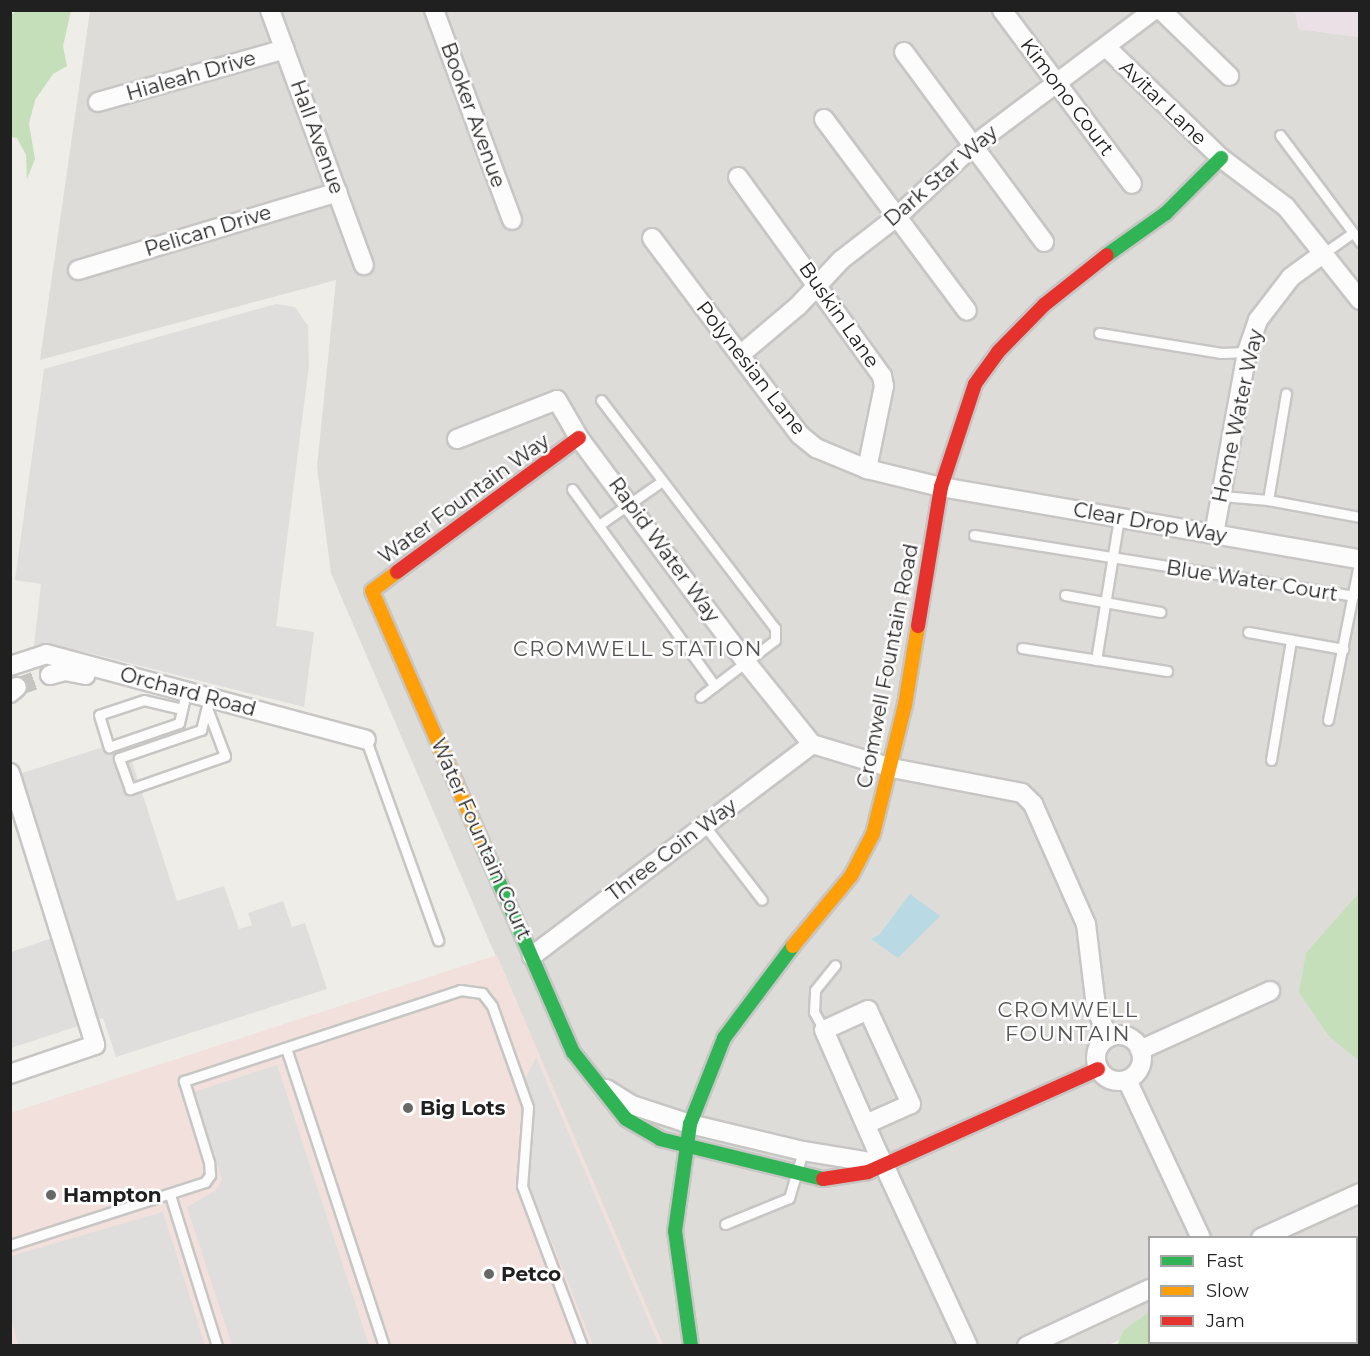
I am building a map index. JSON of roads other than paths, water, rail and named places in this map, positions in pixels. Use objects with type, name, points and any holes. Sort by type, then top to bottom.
[{"type":"main road","name":"Cromwell Fountain Road","points":[[691,1346],[683,1309],[675,1231],[690,1124],[724,1038],[759,987],[851,876],[864,853],[892,768],[941,487],[975,384],[998,352],[1085,270],[1166,213],[1221,158]]},
{"type":"main road","name":"Water Fountain Way","points":[[372,591],[579,438]]},
{"type":"main road","name":"Water Fountain Court","points":[[372,591],[573,1052],[626,1119],[660,1139],[796,1175],[833,1180],[884,1164],[1098,1069]]},
{"type":"street","name":"Hall Avenue","points":[[270,10],[364,265]]},
{"type":"street","name":"Booker Avenue","points":[[434,10],[512,220]]},
{"type":"street","name":"Kimono Court","points":[[1002,10],[1132,183]]},
{"type":"street","points":[[1161,10],[1228,76]]},
{"type":"street","name":"Dark Star Way","points":[[740,355],[819,284],[841,260],[898,216],[974,145],[1106,47],[1143,14]]},
{"type":"street","name":"Avitar Lane","points":[[1106,47],[1221,158],[1286,207],[1359,300]]},
{"type":"street","name":"Hialeah Drive","points":[[98,102],[285,50]]},
{"type":"street","points":[[904,52],[1044,242]]},
{"type":"street","points":[[824,119],[967,311]]},
{"type":"street","name":"Buskin Lane","points":[[738,177],[819,284],[875,364],[884,386],[867,469]]},
{"type":"street","name":"Pelican Drive","points":[[78,270],[338,192]]},
{"type":"street","name":"Polynesian Lane","points":[[652,238],[800,435],[816,448],[867,469],[941,487]]},
{"type":"street","name":"Home Water Way","points":[[1214,534],[1247,352],[1258,320],[1291,277],[1324,253]]},
{"type":"street","name":"Rapid Water Way","points":[[457,439],[557,400],[579,438],[630,502],[746,662],[812,744]]},
{"type":"street","name":"Clear Drop Way","points":[[941,487],[1359,559]]},
{"type":"street","name":"Orchard Road","points":[[10,666],[46,654],[159,684],[184,700],[208,703],[366,740]]},
{"type":"street","points":[[50,675],[65,670],[134,686],[159,684]]},
{"type":"street","points":[[812,744],[892,768],[1022,793],[1034,804],[1086,924],[1096,1007],[1108,1038]]},
{"type":"street","name":"Three Coin Way","points":[[532,956],[812,744]]},
{"type":"street","points":[[10,773],[95,1046],[10,1074]]},
{"type":"street","points":[[1140,1050],[1270,991]]},
{"type":"street","points":[[866,1124],[909,1107],[911,1098],[868,1010],[824,1030],[866,1124],[884,1164],[968,1346]]},
{"type":"street","points":[[1123,1035],[1140,1050],[1138,1071],[1127,1080],[1108,1079],[1098,1069],[1096,1055],[1108,1038],[1123,1035]]},
{"type":"street","points":[[1127,1080],[1200,1236]]},
{"type":"street","name":"Water Fountain Court","points":[[597,1084],[632,1105],[690,1124],[803,1151],[884,1164]]},
{"type":"street","points":[[1265,1236],[1359,1193]]},
{"type":"street","points":[[1028,1346],[1148,1289]]},
{"type":"lane","points":[[1280,135],[1359,242]]},
{"type":"lane","points":[[1324,253],[1353,233]]},
{"type":"lane","points":[[1099,333],[1221,353],[1247,352]]},
{"type":"lane","points":[[1268,500],[1286,394]]},
{"type":"lane","points":[[601,400],[776,627],[775,640],[700,697]]},
{"type":"lane","points":[[599,525],[662,481]]},
{"type":"lane","points":[[572,489],[715,686]]},
{"type":"lane","points":[[1222,496],[1268,500],[1359,517]]},
{"type":"lane","points":[[1096,660],[1119,518]]},
{"type":"lane","name":"Blue Water Court","points":[[974,535],[1353,597],[1359,559]]},
{"type":"lane","points":[[1065,595],[1160,612]]},
{"type":"lane","points":[[1328,720],[1353,597]]},
{"type":"lane","points":[[1248,632],[1343,649]]},
{"type":"lane","points":[[1271,760],[1291,640]]},
{"type":"lane","points":[[1022,648],[1167,671]]},
{"type":"lane","points":[[144,700],[184,700],[178,723],[109,747],[99,715],[144,700]]},
{"type":"lane","points":[[208,703],[225,756],[130,789],[119,758],[201,730],[202,713],[208,703]]},
{"type":"lane","points":[[366,740],[438,939]]},
{"type":"lane","points":[[705,826],[762,900]]},
{"type":"lane","points":[[824,1030],[814,1012],[815,990],[836,965]]},
{"type":"lane","points":[[10,1245],[205,1182],[210,1175],[184,1081],[460,990],[482,993],[492,1006],[528,1107],[522,1186],[582,1346]]},
{"type":"lane","points":[[286,1048],[384,1346]]},
{"type":"lane","points":[[725,1224],[789,1198],[803,1151]]},
{"type":"lane","points":[[170,1195],[217,1346]]},
{"type":"water","points":[[910,894],[940,916],[898,958],[871,939],[879,935]]},
{"type":"tunnel","points":[[17,687],[50,675]]},
{"type":"place","name":"Big Lots","points":[[408,1108]]},
{"type":"place","name":"Hampton","points":[[51,1195]]},
{"type":"place","name":"Petco","points":[[489,1274]]},
{"type":"district","name":"CROMWELL STATION","points":[[638,649]]},
{"type":"district","name":"CROMWELL FOUNTAIN","points":[[1068,1022]]}]
